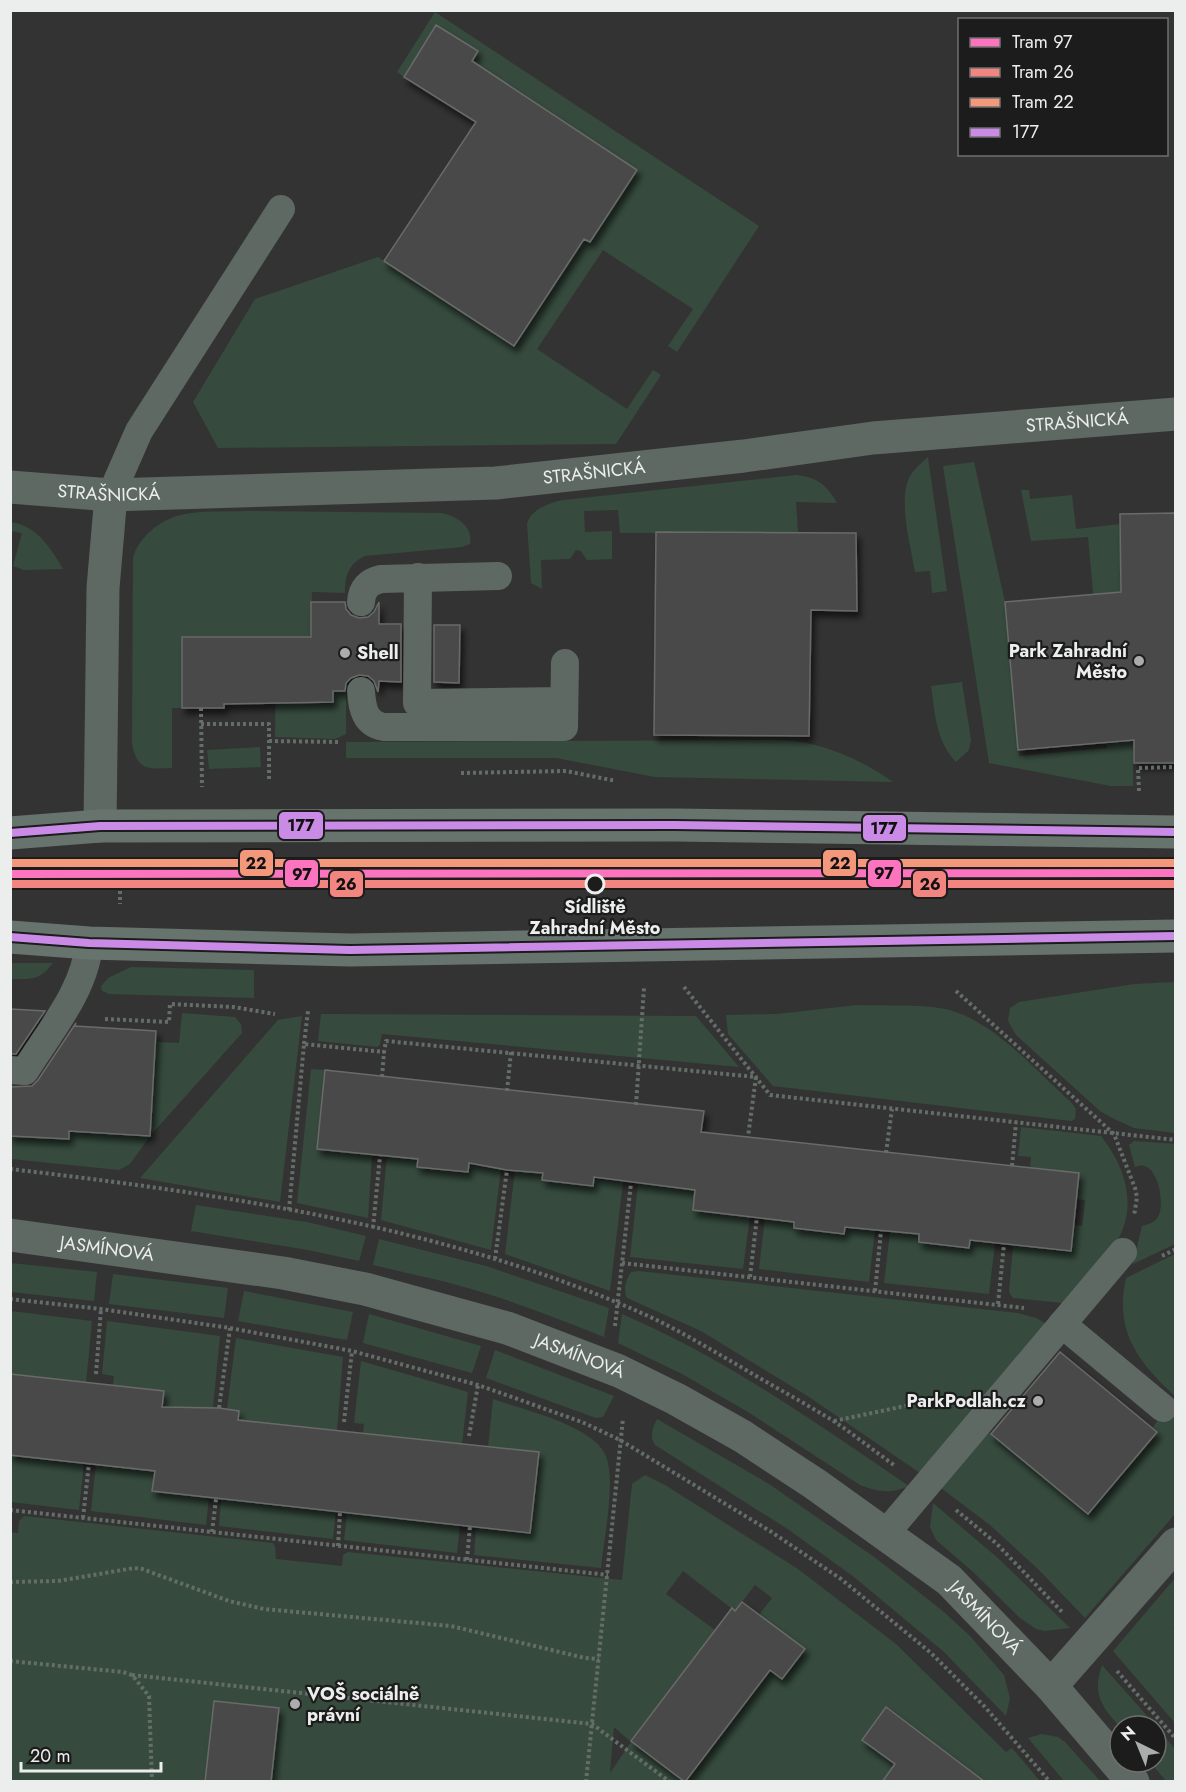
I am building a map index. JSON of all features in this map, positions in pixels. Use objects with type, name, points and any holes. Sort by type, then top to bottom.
[{"type":"main road","points":[[10,833],[100,826],[675,825],[1176,832]]},
{"type":"main road","points":[[10,937],[89,943],[350,950],[1176,936]]},
{"type":"street","name":"STRAŠNICKÁ","points":[[10,487],[111,495],[496,483],[744,456],[873,438],[1176,414]]},
{"type":"street","points":[[100,826],[103,588],[111,495]]},
{"type":"street","name":"JASMÍNOVÁ","points":[[10,1235],[283,1273],[365,1289],[519,1333],[619,1371],[676,1399],[742,1436],[886,1533],[949,1580],[1051,1686],[1133,1782]]},
{"type":"street","points":[[1051,1686],[1176,1544]]},
{"type":"lane","points":[[111,495],[139,431],[281,209]]},
{"type":"lane","points":[[361,602],[362,594],[373,581],[418,577],[498,576]]},
{"type":"lane","points":[[418,577],[417,703],[564,714]]},
{"type":"lane","points":[[564,714],[565,663]]},
{"type":"lane","points":[[361,692],[362,707],[366,715],[374,724],[384,727],[564,714]]},
{"type":"lane","points":[[10,1070],[26,1071],[69,1000],[86,965],[89,943]]},
{"type":"lane","points":[[886,1533],[1123,1252]]},
{"type":"lane","points":[[1062,1324],[1163,1408]]},
{"type":"path","points":[[201,708],[202,790]]},
{"type":"path","points":[[201,724],[269,724],[269,779]]},
{"type":"path","points":[[269,741],[334,742]]},
{"type":"path","points":[[1139,800],[1138,768],[1176,767]]},
{"type":"path","points":[[461,773],[566,771],[621,782]]},
{"type":"path","points":[[120,857],[120,913]]},
{"type":"path","points":[[684,987],[770,1095],[1176,1140]]},
{"type":"path","points":[[636,1104],[644,988]]},
{"type":"path","points":[[956,991],[1114,1134],[1137,1197],[1134,1218],[1123,1252]]},
{"type":"path","points":[[69,1000],[87,1018],[170,1022],[170,1004],[233,1007],[275,1014]]},
{"type":"path","points":[[289,1210],[308,1011]]},
{"type":"path","points":[[382,1077],[386,1041],[756,1077]]},
{"type":"path","points":[[304,1044],[384,1052]]},
{"type":"path","points":[[507,1090],[511,1053]]},
{"type":"path","points":[[748,1137],[756,1077]]},
{"type":"path","points":[[886,1153],[891,1108]]},
{"type":"path","points":[[1012,1166],[1016,1123]]},
{"type":"path","points":[[373,1228],[380,1156]]},
{"type":"path","points":[[495,1259],[507,1170]]},
{"type":"path","points":[[614,1332],[631,1183]]},
{"type":"path","points":[[750,1277],[757,1217]]},
{"type":"path","points":[[875,1291],[881,1231]]},
{"type":"path","points":[[998,1304],[1004,1244]]},
{"type":"path","points":[[622,1263],[1011,1305]]},
{"type":"path","points":[[10,1299],[101,1309],[230,1328],[352,1351],[478,1385],[582,1422],[620,1440],[770,1531],[841,1579],[931,1653],[1050,1782]]},
{"type":"path","points":[[96,1374],[101,1309]]},
{"type":"path","points":[[219,1408],[230,1328]]},
{"type":"path","points":[[344,1422],[352,1351]]},
{"type":"path","points":[[834,1421],[1011,1384]]},
{"type":"path","points":[[469,1436],[478,1385]]},
{"type":"path","points":[[586,1782],[624,1411]]},
{"type":"path","points":[[83,1518],[89,1463]]},
{"type":"path","points":[[212,1532],[216,1498]]},
{"type":"path","points":[[954,1509],[998,1544],[1068,1618]]},
{"type":"path","points":[[10,1510],[608,1575]]},
{"type":"path","points":[[338,1546],[340,1512]]},
{"type":"path","points":[[467,1560],[470,1526]]},
{"type":"path","points":[[10,1582],[57,1581],[134,1568],[142,1569],[230,1601],[264,1609],[451,1626],[585,1658],[599,1659]]},
{"type":"path","points":[[10,1662],[123,1672],[132,1675],[592,1724],[670,1782]]},
{"type":"path","points":[[1114,1668],[1176,1739]]},
{"type":"path","points":[[132,1675],[148,1696],[152,1782]]},
{"type":"green space","points":[[435,12],[759,226],[677,352],[668,346],[693,309],[603,250],[537,349],[627,409],[653,370],[661,375],[616,444],[218,448],[193,402],[255,299],[378,257],[514,346],[584,239],[436,25],[404,77],[397,72]]},
{"type":"green space","points":[[928,457],[947,591],[932,593],[930,571],[915,572],[905,512],[906,488],[909,478]]},
{"type":"green space","points":[[974,462],[1005,602],[1019,756],[1107,748],[1088,537],[1031,541],[1021,490],[1029,490],[1030,499],[1072,495],[1076,529],[1120,524],[1123,691],[1133,692],[1133,786],[1111,786],[989,763],[943,466]]},
{"type":"green space","points":[[796,475],[821,483],[837,503],[796,502],[798,532],[620,533],[618,510],[584,511],[585,532],[612,531],[612,559],[587,560],[581,551],[576,550],[570,559],[541,560],[542,589],[531,583],[527,524],[532,514],[547,505],[563,500]]},
{"type":"green space","points":[[196,512],[442,513],[454,517],[467,527],[470,544],[462,547],[365,556],[351,567],[345,593],[312,592],[310,691],[346,692],[346,734],[335,739],[275,737],[276,637],[182,637],[182,708],[172,708],[172,768],[150,768],[137,759],[132,743],[133,558],[145,537],[172,517]]},
{"type":"green space","points":[[11,522],[28,528],[42,539],[63,569],[24,570],[13,566],[22,533],[11,531]]},
{"type":"green space","points":[[962,682],[971,740],[969,750],[956,762],[940,736],[931,686]]},
{"type":"green space","points":[[784,740],[813,745],[855,759],[893,782],[655,777],[556,758],[346,758],[346,742]]},
{"type":"green space","points":[[260,747],[261,767],[209,769],[207,750]]},
{"type":"green space","points":[[11,963],[53,963],[35,978],[11,979]]},
{"type":"green space","points":[[131,967],[254,970],[254,998],[109,994],[102,991],[101,986],[108,978]]},
{"type":"green space","points":[[1175,982],[1175,1133],[1134,1128],[1100,1111],[1016,1035],[1008,1021],[1010,1008],[1019,1002],[1134,984]]},
{"type":"green space","points":[[857,1005],[936,1007],[980,1023],[1012,1048],[1071,1102],[1076,1109],[1075,1119],[1071,1121],[773,1086],[728,1034],[726,1015],[777,1014]]},
{"type":"green space","points":[[182,1013],[235,1017],[241,1024],[242,1033],[150,1136],[156,1042],[179,1043]]},
{"type":"green space","points":[[321,1014],[696,1016],[739,1067],[382,1034],[380,1045],[377,1047],[318,1041]]},
{"type":"green space","points":[[302,1016],[280,1202],[140,1178],[278,1020]]},
{"type":"green space","points":[[311,1069],[325,1070],[317,1149],[372,1155],[368,1218],[297,1203]]},
{"type":"green space","points":[[1021,1127],[1101,1136],[1116,1159],[1126,1185],[1127,1212],[1118,1239],[1063,1303],[1013,1298],[1009,1292],[1013,1245],[1071,1251],[1074,1225],[1082,1226],[1085,1200],[1076,1199],[1079,1173],[1030,1168],[1031,1157],[1018,1156]]},
{"type":"green space","points":[[69,1131],[150,1136],[130,1164],[119,1170],[11,1159],[10,1136],[68,1139]]},
{"type":"green space","points":[[1134,1141],[1176,1144],[1175,1244],[1133,1264],[1142,1226],[1158,1217],[1161,1205],[1154,1174],[1144,1166],[1135,1167],[1129,1145]]},
{"type":"green space","points":[[387,1156],[418,1160],[417,1167],[468,1172],[469,1165],[501,1169],[491,1250],[381,1220]]},
{"type":"green space","points":[[515,1170],[543,1173],[542,1180],[592,1186],[594,1179],[623,1182],[610,1291],[505,1254]]},
{"type":"green space","points":[[638,1184],[695,1190],[694,1210],[750,1216],[743,1269],[630,1257]]},
{"type":"green space","points":[[196,1205],[307,1222],[366,1236],[359,1261],[308,1250],[191,1231]]},
{"type":"green space","points":[[765,1218],[795,1221],[794,1229],[843,1234],[845,1227],[875,1230],[869,1282],[759,1269]]},
{"type":"green space","points":[[890,1232],[919,1235],[919,1242],[969,1248],[970,1240],[995,1243],[989,1294],[884,1283]]},
{"type":"green space","points":[[379,1239],[486,1266],[609,1308],[604,1337],[486,1294],[373,1265]]},
{"type":"green space","points":[[1175,1254],[1175,1396],[1150,1371],[1132,1344],[1126,1330],[1123,1297],[1126,1278]]},
{"type":"green space","points":[[11,1263],[97,1272],[94,1301],[11,1292]]},
{"type":"green space","points":[[639,1271],[1018,1313],[1047,1324],[920,1473],[809,1397],[701,1331],[627,1298],[625,1288],[628,1278],[631,1272]]},
{"type":"green space","points":[[113,1274],[228,1288],[224,1318],[109,1304]]},
{"type":"green space","points":[[244,1291],[353,1312],[347,1340],[238,1321]]},
{"type":"green space","points":[[11,1311],[92,1321],[86,1383],[11,1374]]},
{"type":"green space","points":[[369,1314],[481,1346],[472,1373],[363,1343]]},
{"type":"green space","points":[[622,1314],[660,1331],[734,1371],[909,1486],[884,1491],[860,1485],[748,1412],[682,1374],[618,1343]]},
{"type":"green space","points":[[107,1321],[220,1336],[212,1418],[161,1412],[163,1391],[113,1385],[114,1376],[102,1374]]},
{"type":"green space","points":[[236,1338],[343,1357],[337,1431],[238,1421],[239,1411],[227,1409]]},
{"type":"green space","points":[[495,1350],[614,1396],[603,1417],[596,1418],[486,1378]]},
{"type":"green space","points":[[361,1361],[468,1392],[462,1444],[363,1434],[364,1424],[354,1423]]},
{"type":"green space","points":[[1175,1397],[1175,1514],[1085,1618],[1039,1570],[990,1525],[941,1488],[986,1430],[1089,1514],[1157,1433],[1152,1428]]},
{"type":"green space","points":[[493,1399],[575,1428],[601,1447],[607,1459],[610,1483],[601,1568],[474,1555],[476,1527],[530,1532],[539,1453],[488,1447]]},
{"type":"green space","points":[[657,1419],[769,1484],[877,1559],[944,1612],[970,1636],[1004,1675],[1010,1698],[1006,1716],[944,1652],[854,1577],[789,1530],[655,1445],[652,1435]]},
{"type":"green space","points":[[11,1455],[84,1462],[79,1510],[11,1502]]},
{"type":"green space","points":[[96,1464],[155,1471],[153,1491],[209,1498],[206,1525],[91,1511]]},
{"type":"green space","points":[[645,1475],[665,1485],[798,1569],[896,1644],[1006,1752],[1012,1748],[1040,1781],[948,1781],[961,1763],[886,1708],[862,1739],[895,1764],[882,1781],[687,1781],[770,1670],[782,1679],[805,1649],[759,1615],[772,1598],[755,1585],[735,1611],[683,1571],[666,1594],[715,1630],[631,1741],[685,1781],[11,1781],[10,1532],[18,1533],[19,1521],[24,1516],[273,1543],[276,1559],[342,1566],[343,1555],[348,1552],[622,1580],[632,1484]],"holes":[[[614,1727],[631,1742],[610,1773]]]},
{"type":"green space","points":[[221,1499],[336,1511],[333,1539],[219,1526]]},
{"type":"green space","points":[[933,1503],[999,1559],[1070,1628],[1045,1631],[1036,1629],[1020,1618],[936,1540],[930,1527]]},
{"type":"green space","points":[[347,1513],[460,1525],[457,1553],[344,1540]]},
{"type":"green space","points":[[1175,1578],[1176,1625],[1173,1628],[1176,1631],[1175,1723],[1113,1651]]},
{"type":"green space","points":[[1102,1665],[1145,1714],[1109,1714],[1098,1692]]},
{"type":"green space","points":[[1042,1734],[1058,1737],[1065,1742],[1100,1781],[1064,1781],[1028,1738]]},
{"type":"green space","points":[[1168,1741],[1175,1749],[1175,1781],[1166,1781],[1160,1774],[1168,1774]]},
{"type":"building","points":[[436,25],[478,51],[472,61],[637,170],[590,242],[584,239],[514,346],[384,261],[476,122],[404,77]]},
{"type":"building","points":[[1176,513],[1176,763],[1134,763],[1134,740],[1018,750],[1005,602],[1121,592],[1120,514]]},
{"type":"building","points":[[656,532],[856,533],[857,611],[811,610],[809,736],[654,735]]},
{"type":"building","points":[[311,602],[345,602],[346,609],[351,615],[359,618],[368,617],[374,612],[379,602],[379,624],[401,624],[401,682],[379,681],[378,692],[374,681],[368,676],[359,675],[346,683],[345,691],[333,691],[333,702],[224,704],[224,708],[182,708],[182,637],[311,637]]},
{"type":"building","points":[[434,625],[460,625],[459,683],[434,682]]},
{"type":"building","points":[[10,1009],[45,1011],[16,1054],[10,1054]]},
{"type":"building","points":[[76,1023],[75,1026],[156,1031],[150,1136],[69,1131],[69,1139],[10,1136],[10,1087],[32,1086]]},
{"type":"building","points":[[325,1070],[704,1111],[701,1132],[1079,1173],[1071,1251],[970,1240],[969,1248],[919,1242],[919,1234],[845,1227],[844,1234],[794,1228],[794,1222],[693,1210],[695,1190],[594,1177],[593,1186],[542,1180],[543,1173],[507,1170],[469,1163],[468,1172],[417,1167],[418,1159],[317,1149]]},
{"type":"building","points":[[1060,1352],[1157,1432],[1088,1514],[991,1434]]},
{"type":"building","points":[[10,1374],[164,1391],[162,1407],[219,1408],[239,1411],[238,1420],[539,1452],[530,1533],[152,1491],[155,1471],[10,1455]]},
{"type":"building","points":[[742,1602],[805,1649],[782,1679],[770,1670],[685,1782],[631,1741],[732,1608],[735,1611]]},
{"type":"building","points":[[214,1701],[279,1708],[271,1782],[205,1782]]},
{"type":"building","points":[[886,1707],[985,1782],[882,1782],[895,1764],[862,1740]]},
{"type":"tram line","name":"22","points":[[10,863],[1176,863]]},
{"type":"tram line","name":"97","points":[[10,874],[1176,873]]},
{"type":"tram line","name":"26","points":[[10,884],[1176,884]]},
{"type":"transit line","name":"177","points":[[10,833],[100,826],[675,825],[1176,832]]},
{"type":"transit line","name":"177","points":[[10,937],[89,943],[350,950],[1176,936]]},
{"type":"place","name":"Shell","points":[[345,653]]},
{"type":"place","name":"Park Zahradní Město","points":[[1139,661]]},
{"type":"place","name":"Sídliště Zahradní Město","points":[[595,884]]},
{"type":"place","name":"ParkPodlah.cz","points":[[1038,1401]]},
{"type":"place","name":"VOŠ sociálně právní","points":[[295,1704]]}]
